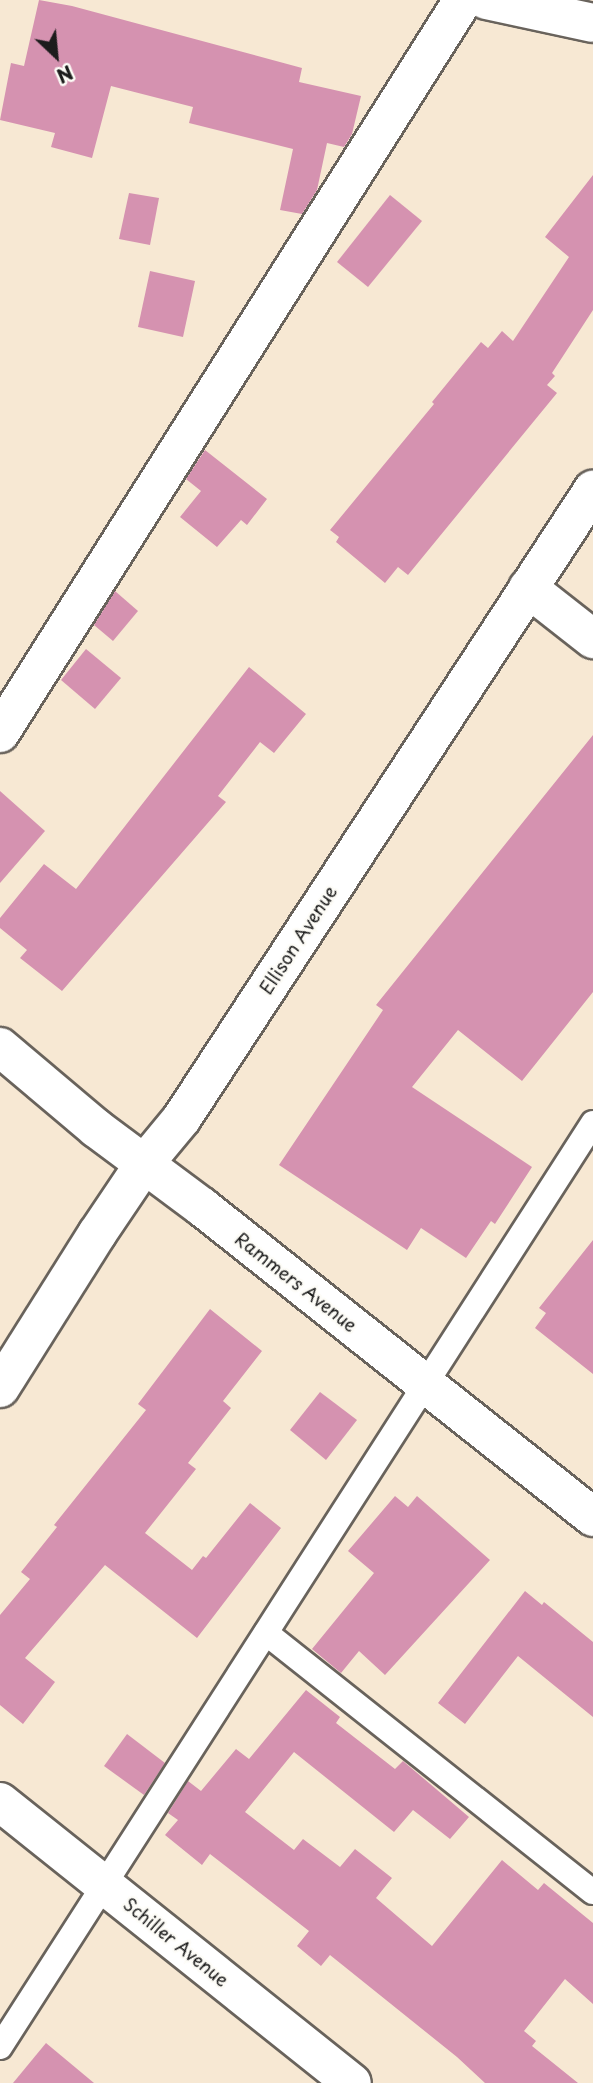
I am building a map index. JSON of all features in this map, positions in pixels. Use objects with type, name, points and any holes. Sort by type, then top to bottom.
[{"type":"street","points":[[0,733],[463,0]]},
{"type":"street","points":[[486,0],[593,23]]},
{"type":"street","name":"Ellison Avenue","points":[[0,1388],[144,1164],[182,1118],[593,490]]},
{"type":"street","points":[[528,588],[593,639]]},
{"type":"street","name":"Rammers Avenue","points":[[0,1047],[96,1128],[593,1517]]},
{"type":"street","name":"Schiller Avenue","points":[[0,1802],[352,2083]]},
{"type":"lane","points":[[0,2047],[593,1123]]},
{"type":"lane","points":[[266,1633],[593,1892]]},
{"type":"building","points":[[39,0],[72,6],[302,68],[299,82],[361,96],[352,134],[344,147],[327,143],[317,190],[302,214],[280,210],[293,149],[189,123],[193,107],[111,86],[92,158],[51,147],[55,133],[0,120],[11,63],[24,66]]},
{"type":"building","points":[[593,175],[593,310],[552,373],[555,376],[547,385],[557,393],[408,575],[398,567],[385,583],[336,542],[339,537],[330,530],[434,404],[432,402],[481,342],[488,348],[502,331],[513,341],[569,257],[545,237]]},
{"type":"building","points":[[129,193],[159,198],[150,245],[119,239]]},
{"type":"building","points":[[390,195],[422,221],[368,287],[337,262]]},
{"type":"building","points":[[150,271],[195,281],[183,337],[138,327]]},
{"type":"building","points":[[205,450],[267,499],[247,525],[241,520],[217,547],[180,517],[201,491],[186,479]]},
{"type":"building","points":[[115,591],[138,611],[113,641],[94,625]]},
{"type":"building","points":[[86,649],[121,678],[95,709],[61,680]]},
{"type":"building","points":[[249,667],[306,714],[274,753],[260,742],[218,796],[226,802],[62,991],[20,958],[27,950],[0,928],[0,918],[44,864],[76,889]]},
{"type":"building","points":[[593,735],[593,992],[522,1081],[458,1030],[412,1087],[532,1167],[495,1224],[491,1221],[466,1258],[421,1228],[407,1250],[279,1165],[383,1010],[376,1005]]},
{"type":"building","points":[[0,791],[45,831],[0,883]]},
{"type":"building","points":[[593,1240],[593,1374],[535,1328],[546,1313],[539,1308]]},
{"type":"building","points":[[210,1309],[262,1351],[223,1401],[231,1408],[188,1463],[196,1469],[145,1533],[192,1570],[203,1556],[206,1558],[250,1503],[281,1528],[197,1638],[105,1565],[25,1658],[55,1682],[23,1724],[0,1705],[0,1615],[30,1579],[21,1572],[57,1527],[54,1525],[146,1410],[138,1404]]},
{"type":"building","points":[[320,1392],[357,1420],[326,1460],[290,1430]]},
{"type":"building","points":[[395,1496],[408,1507],[417,1496],[490,1560],[385,1675],[359,1651],[341,1673],[312,1649],[374,1573],[348,1551]]},
{"type":"building","points":[[525,1591],[542,1605],[544,1602],[593,1642],[593,1717],[518,1656],[465,1724],[438,1703]]},
{"type":"building","points":[[306,1690],[340,1717],[336,1723],[395,1769],[403,1761],[469,1817],[450,1839],[413,1810],[394,1832],[294,1752],[245,1812],[294,1850],[303,1839],[340,1867],[355,1849],[392,1878],[376,1898],[432,1946],[502,1860],[538,1890],[544,1883],[593,1923],[593,2004],[565,1979],[524,2031],[536,2041],[532,2046],[578,2083],[485,2083],[457,2057],[330,1955],[321,1966],[297,1946],[309,1931],[210,1854],[202,1865],[165,1835],[178,1820],[168,1813],[188,1781],[201,1791],[236,1749],[249,1759]]},
{"type":"building","points":[[127,1734],[165,1763],[144,1795],[104,1766]]},
{"type":"building","points":[[46,2043],[94,2083],[13,2083]]}]
